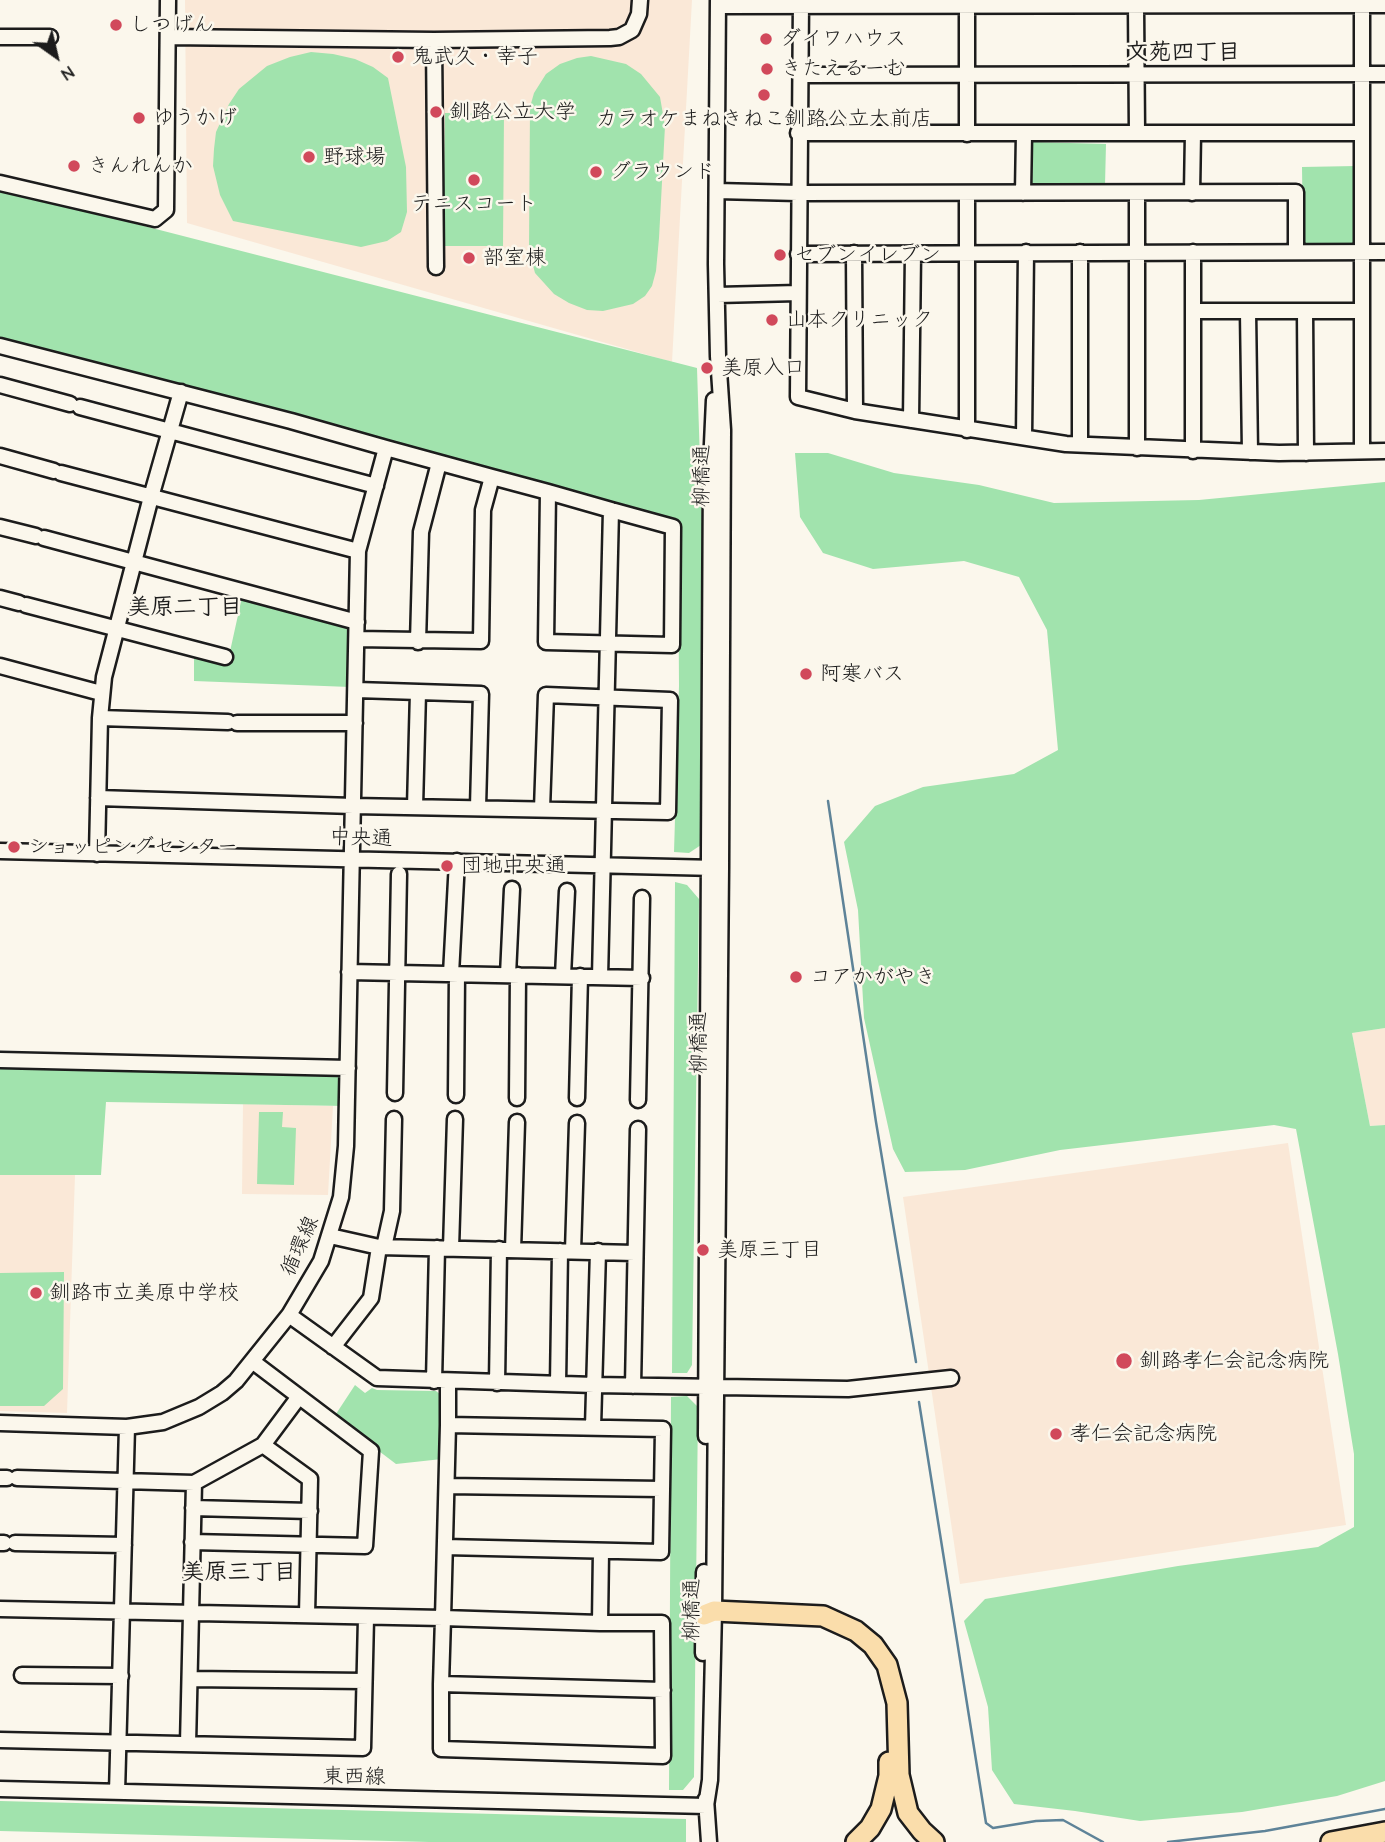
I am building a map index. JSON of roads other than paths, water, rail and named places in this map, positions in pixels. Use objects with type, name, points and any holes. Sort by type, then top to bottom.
[{"type":"highway","points":[[711,1616],[822,1626],[850,1639],[864,1651],[877,1670],[888,1704],[889,1776],[881,1809],[870,1828],[856,1842]]},
{"type":"highway","points":[[711,1616],[823,1616],[856,1631],[873,1645],[887,1665],[897,1703],[899,1775],[908,1813],[934,1842]]},
{"type":"highway","points":[[1331,1842],[1385,1832]]},
{"type":"street","points":[[0,183],[155,219],[166,211],[168,0]]},
{"type":"street","points":[[168,37],[434,40],[619,37],[632,30],[635,25],[640,0]]},
{"type":"street","points":[[718,3],[1385,5]]},
{"type":"street","name":"柳橋通","points":[[709,1842],[706,1806],[710,1780],[715,868],[723,430],[717,295],[718,3]]},
{"type":"street","points":[[801,3],[798,397],[855,411],[967,430],[1080,444],[1250,452],[1385,451]]},
{"type":"street","points":[[967,3],[967,134]]},
{"type":"street","points":[[1362,5],[1362,451]]},
{"type":"street","points":[[1136,6],[1137,133]]},
{"type":"street","points":[[0,37],[50,37]]},
{"type":"street","points":[[434,40],[436,267]]},
{"type":"street","points":[[801,75],[1385,74]]},
{"type":"street","points":[[798,133],[1362,133]]},
{"type":"street","points":[[1192,193],[1193,133]]},
{"type":"street","points":[[1023,194],[1024,134]]},
{"type":"street","points":[[717,191],[799,194],[1296,192],[1296,251]]},
{"type":"street","points":[[1137,193],[1137,448]]},
{"type":"street","points":[[967,194],[967,430]]},
{"type":"street","points":[[1024,437],[1026,252]]},
{"type":"street","points":[[1080,252],[1080,444]]},
{"type":"street","points":[[1193,252],[1193,450]]},
{"type":"street","points":[[797,254],[1385,252]]},
{"type":"street","points":[[854,253],[855,411]]},
{"type":"street","points":[[911,420],[913,253]]},
{"type":"street","points":[[717,295],[798,293]]},
{"type":"street","points":[[1193,311],[1362,311]]},
{"type":"street","points":[[1305,311],[1306,453]]},
{"type":"street","points":[[1248,312],[1250,452]]},
{"type":"street","points":[[0,346],[181,392],[548,492],[673,527],[672,645],[546,642],[548,492]]},
{"type":"street","points":[[0,385],[376,486]]},
{"type":"street","points":[[97,853],[101,693],[151,496],[181,392]]},
{"type":"street","name":"循環線","points":[[0,1423],[127,1427],[163,1422],[199,1407],[236,1381],[289,1315],[321,1261],[341,1197],[346,1146],[358,551],[386,448]]},
{"type":"street","points":[[0,456],[358,551]]},
{"type":"street","points":[[418,642],[421,532],[439,463]]},
{"type":"street","points":[[357,639],[481,641],[483,510],[492,477]]},
{"type":"street","points":[[600,977],[611,510]]},
{"type":"street","points":[[0,527],[357,622]]},
{"type":"street","points":[[0,597],[225,657]]},
{"type":"street","points":[[0,666],[101,693]]},
{"type":"street","points":[[357,690],[481,694],[478,807]]},
{"type":"street","points":[[415,807],[418,692]]},
{"type":"street","points":[[98,798],[353,806],[668,812],[670,700],[546,695],[541,809]]},
{"type":"street","points":[[100,718],[355,723]]},
{"type":"street","name":"中央通","points":[[0,852],[715,868]]},
{"type":"street","points":[[456,1095],[454,974],[457,862]]},
{"type":"street","points":[[395,1093],[399,874]]},
{"type":"street","points":[[512,889],[517,1098]]},
{"type":"street","points":[[563,976],[567,891]]},
{"type":"street","points":[[638,1100],[642,898]]},
{"type":"street","points":[[349,972],[642,978]]},
{"type":"street","points":[[578,1098],[580,976]]},
{"type":"street","points":[[0,1060],[348,1068]]},
{"type":"street","points":[[332,1347],[371,1298],[392,1212],[394,1119]]},
{"type":"street","points":[[0,1609],[443,1618],[600,1623],[662,1623],[663,1756],[441,1749],[441,1684],[443,1618],[445,1547],[447,1486],[448,1425],[441,1381],[444,1248],[455,1119]]},
{"type":"street","points":[[497,1382],[517,1122]]},
{"type":"street","points":[[558,1384],[578,1123]]},
{"type":"street","points":[[633,1386],[638,1129]]},
{"type":"street","points":[[330,1236],[382,1247],[635,1253]]},
{"type":"street","points":[[593,1427],[598,1251]]},
{"type":"street","points":[[289,1315],[377,1378],[848,1389],[951,1378]]},
{"type":"street","points":[[192,1542],[365,1546],[371,1451],[252,1361]]},
{"type":"street","points":[[8,1478],[194,1483],[263,1445],[298,1398]]},
{"type":"street","points":[[445,1547],[661,1552],[663,1429],[448,1425]]},
{"type":"street","points":[[117,1792],[127,1427]]},
{"type":"street","points":[[263,1445],[310,1479],[307,1615]]},
{"type":"street","points":[[188,1744],[194,1483]]},
{"type":"street","points":[[447,1486],[662,1489]]},
{"type":"street","points":[[193,1508],[310,1511]]},
{"type":"street","points":[[6,1543],[124,1545]]},
{"type":"street","points":[[600,1623],[601,1551]]},
{"type":"street","points":[[0,1740],[363,1748],[366,1618]]},
{"type":"street","points":[[22,1675],[121,1676]]},
{"type":"street","points":[[190,1679],[364,1681]]},
{"type":"street","points":[[441,1684],[663,1690]]},
{"type":"street","name":"東西線","points":[[0,1789],[706,1806]]},
{"type":"waterway","points":[[828,801],[876,1122],[916,1362]]},
{"type":"waterway","points":[[919,1402],[986,1823],[993,1828],[1063,1820],[1103,1842]]},
{"type":"waterway","points":[[1168,1842],[1265,1831],[1385,1809]]},
{"type":"place","name":"しつげん","points":[[116,25]]},
{"type":"place","name":"ダイワハウス","points":[[766,39]]},
{"type":"place","name":"鬼武久・幸子","points":[[398,57]]},
{"type":"place","name":"きたえるーむ","points":[[767,69]]},
{"type":"place","name":"カラオケまねきねこ釧路公立大前店","points":[[764,95]]},
{"type":"place","name":"釧路公立大学","points":[[436,112]]},
{"type":"place","name":"ゆうかげ","points":[[139,118]]},
{"type":"place","name":"野球場","points":[[309,157]]},
{"type":"place","name":"きんれんか","points":[[74,166]]},
{"type":"place","name":"グラウンド","points":[[596,172]]},
{"type":"place","name":"テニスコート","points":[[474,180]]},
{"type":"place","name":"セブンイレブン","points":[[780,255]]},
{"type":"place","name":"部室棟","points":[[469,258]]},
{"type":"place","name":"山本クリニック","points":[[772,320]]},
{"type":"place","name":"美原入口","points":[[707,368]]},
{"type":"place","name":"阿寒バス","points":[[806,674]]},
{"type":"place","name":"ショッピングセンター","points":[[14,847]]},
{"type":"place","name":"団地中央通","points":[[447,866]]},
{"type":"place","name":"コアかがやき","points":[[796,977]]},
{"type":"place","name":"美原三丁目","points":[[703,1250]]},
{"type":"place","name":"釧路市立美原中学校","points":[[36,1293]]},
{"type":"place","name":"釧路孝仁会記念病院","points":[[1124,1361]]},
{"type":"place","name":"孝仁会記念病院","points":[[1056,1434]]},
{"type":"district","name":"文苑四丁目","points":[[1183,52]]},
{"type":"district","name":"美原二丁目","points":[[185,607]]},
{"type":"district","name":"美原三丁目","points":[[239,1572]]}]
